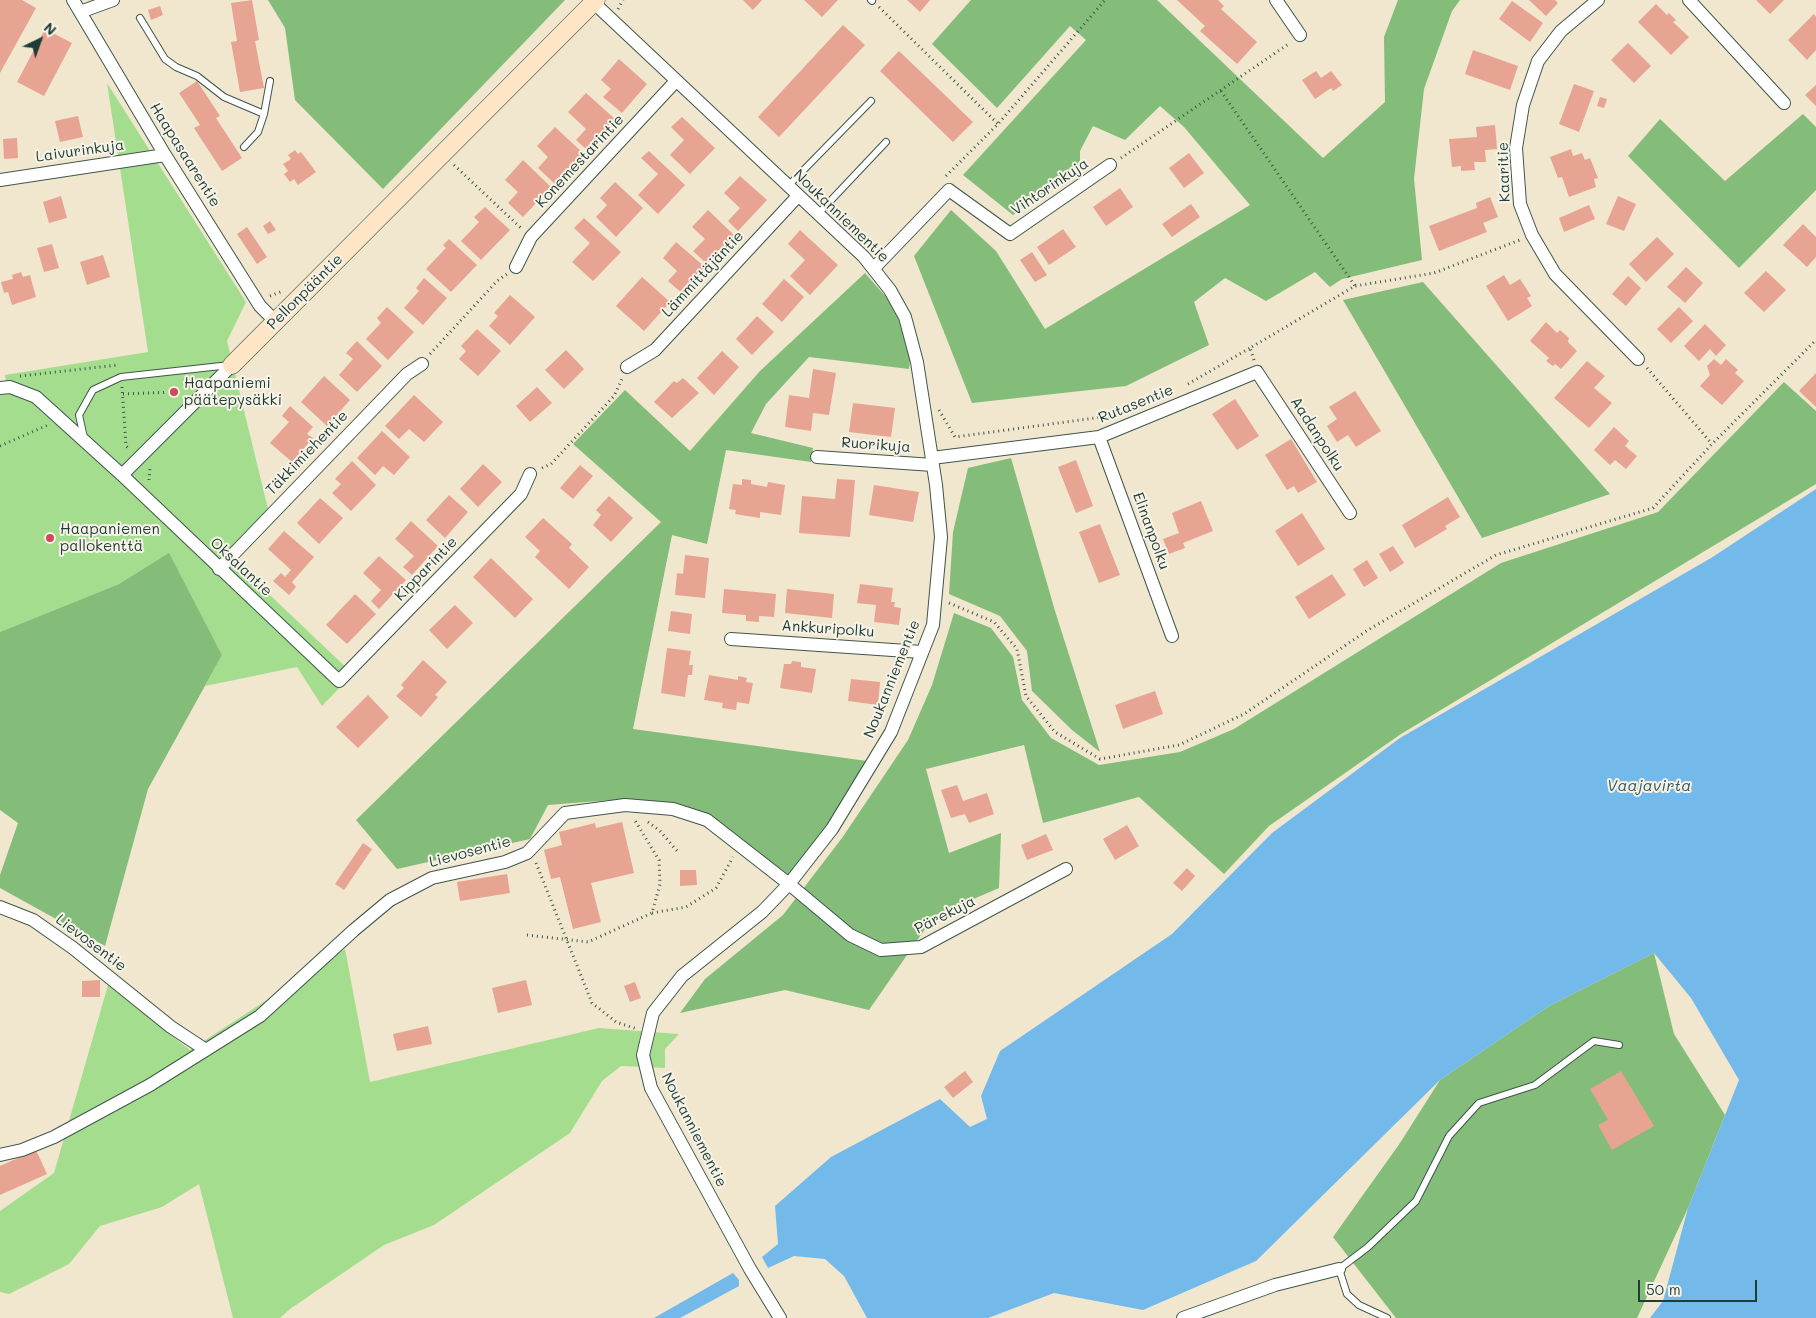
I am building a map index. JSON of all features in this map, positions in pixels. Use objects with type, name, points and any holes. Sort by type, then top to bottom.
[{"type":"street","name":"Haapasaarentie","points":[[73,0],[165,155],[260,306],[276,322]]},
{"type":"street","points":[[80,12],[113,0]]},
{"type":"street","points":[[1276,0],[1300,35]]},
{"type":"street","name":"Kaaritie","points":[[1598,0],[1561,31],[1538,61],[1523,105],[1516,148],[1520,204],[1532,235],[1555,274],[1638,358]]},
{"type":"street","points":[[1689,0],[1784,103]]},
{"type":"street","name":"Noukanniementie","points":[[595,1],[675,82],[874,268],[890,290],[905,317],[917,362],[933,461],[941,537],[933,625],[891,732],[832,829],[789,884],[762,912],[682,976],[653,1013],[644,1055],[651,1088],[750,1268],[780,1318]]},
{"type":"street","name":"Pellonpääntie","points":[[122,475],[595,1]]},
{"type":"street","name":"Konemestarintie","points":[[516,267],[531,238],[675,82]]},
{"type":"street","name":"Laivurinkuja","points":[[0,180],[165,155]]},
{"type":"street","name":"Vihtorinkuja","points":[[874,268],[949,190],[1010,234],[1110,165]]},
{"type":"street","name":"Lämmittäjäntie","points":[[627,367],[655,350],[798,197]]},
{"type":"street","name":"Täkkimiehentie","points":[[219,569],[406,374],[422,364]]},
{"type":"street","name":"Rutasentie","points":[[933,461],[1099,437],[1257,372]]},
{"type":"street","name":"Aadanpolku","points":[[1257,372],[1350,513]]},
{"type":"street","points":[[5,387],[36,397],[122,475]]},
{"type":"street","name":"Elinanpolku","points":[[1099,437],[1172,636]]},
{"type":"street","name":"Ruorikuja","points":[[817,457],[933,461]]},
{"type":"street","name":"Kipparintie","points":[[339,681],[521,494],[530,474]]},
{"type":"street","name":"Oksalantie","points":[[122,475],[339,681]]},
{"type":"street","name":"Ankkuripolku","points":[[731,639],[922,652]]},
{"type":"street","name":"Lievosentie","points":[[0,1155],[22,1150],[54,1137],[150,1085],[260,1016],[354,930],[390,900],[432,878],[505,862],[527,853],[565,813],[625,805],[673,808],[707,820],[789,884]]},
{"type":"street","name":"Pärekuja","points":[[789,884],[850,935],[881,950],[921,947],[1066,869]]},
{"type":"street","name":"Lievosentie","points":[[0,907],[33,920],[73,948],[171,1027],[206,1050]]},
{"type":"street","points":[[1183,1318],[1275,1285],[1339,1269]]},
{"type":"lane","points":[[140,18],[165,59],[176,67],[197,76],[224,96],[264,114]]},
{"type":"lane","points":[[244,148],[258,132],[264,114],[270,81]]},
{"type":"lane","points":[[787,186],[871,100]]},
{"type":"lane","points":[[817,215],[886,142]]},
{"type":"lane","points":[[84,442],[79,414],[93,390],[121,377],[232,365]]},
{"type":"lane","points":[[1387,1318],[1359,1305],[1347,1294],[1339,1269],[1368,1247],[1416,1201],[1449,1136],[1479,1103],[1535,1086],[1594,1041],[1619,1045]]},
{"type":"path","points":[[872,0],[998,124]]},
{"type":"path","points":[[977,145],[998,124],[1106,0]]},
{"type":"path","points":[[1110,165],[1221,91],[1300,35]]},
{"type":"path","points":[[1221,91],[1355,286]]},
{"type":"path","points":[[453,164],[531,238]]},
{"type":"path","points":[[1181,388],[1355,286],[1434,273],[1532,235]]},
{"type":"path","points":[[422,364],[497,281],[516,267]]},
{"type":"path","points":[[260,306],[273,294],[287,290]]},
{"type":"path","points":[[936,598],[994,622],[1016,650],[1026,696],[1055,732],[1100,759],[1180,745],[1244,714],[1368,630],[1496,555],[1653,508],[1712,444],[1816,340]]},
{"type":"path","points":[[1250,348],[1257,372]]},
{"type":"path","points":[[1638,358],[1712,444]]},
{"type":"path","points":[[5,387],[15,376],[120,365],[126,446],[148,469]]},
{"type":"path","points":[[530,474],[551,464],[614,396],[627,367]]},
{"type":"path","points":[[123,394],[174,392]]},
{"type":"path","points":[[936,404],[954,438],[1095,418],[1130,408]]},
{"type":"path","points":[[0,446],[60,420]]},
{"type":"path","points":[[625,805],[659,860],[660,884],[652,912]]},
{"type":"path","points":[[646,820],[660,831],[678,852]]},
{"type":"path","points":[[527,935],[568,942],[588,942],[652,912],[686,907],[716,888],[739,846]]},
{"type":"path","points":[[527,853],[539,867],[592,1003],[616,1022],[648,1034]]},
{"type":"green space","points":[[268,0],[565,0],[383,189],[295,100],[285,28]]},
{"type":"green space","points":[[971,0],[1157,0],[1323,158],[1385,102],[1384,37],[1398,0],[1460,0],[1452,11],[1424,89],[1414,179],[1422,260],[1342,279],[1330,287],[1315,272],[1266,301],[1225,278],[1194,302],[1209,345],[1126,386],[972,403],[914,256],[951,210],[996,251],[1045,329],[1250,205],[1184,127],[1160,106],[1125,140],[1093,126],[1080,151],[1080,167],[1013,215],[963,175],[1086,40],[1070,26],[997,108],[932,44]]},
{"type":"green space","points":[[107,83],[246,302],[227,341],[271,521],[237,558],[251,577],[353,674],[322,706],[297,667],[205,686],[222,655],[169,554],[119,584],[0,632],[0,395],[7,394],[5,375],[148,352]]},
{"type":"green space","points":[[1803,114],[1816,127],[1816,190],[1739,268],[1628,156],[1660,119],[1725,181]]},
{"type":"green space","points":[[865,273],[886,297],[899,320],[910,360],[909,369],[809,357],[766,404],[751,433],[813,448],[811,462],[726,450],[707,544],[672,535],[633,729],[867,761],[826,826],[789,875],[708,816],[673,803],[625,799],[548,805],[530,839],[397,869],[356,820],[661,522],[573,444],[625,390],[690,451],[760,371]]},
{"type":"green space","points":[[1423,282],[1610,494],[1482,538],[1343,300]]},
{"type":"green space","points":[[1784,382],[1816,411],[1816,484],[1401,734],[1269,826],[1224,874],[1139,797],[1043,823],[1024,745],[926,769],[949,853],[1001,833],[999,888],[934,916],[869,1010],[785,990],[680,1013],[705,979],[783,915],[842,838],[908,740],[932,685],[954,613],[991,628],[1013,657],[1022,700],[1051,738],[1099,765],[1180,752],[1234,729],[1501,563],[1658,512]]},
{"type":"green space","points":[[1011,458],[1055,611],[1100,752],[1072,730],[1032,691],[1027,651],[1000,616],[949,594],[953,532],[968,468]]},
{"type":"green space","points":[[169,553],[222,655],[148,789],[105,946],[0,888],[0,875],[18,823],[0,810],[0,632],[119,584]]},
{"type":"green space","points":[[345,949],[370,1082],[599,1028],[679,1034],[665,1049],[665,1068],[621,1066],[602,1081],[570,1133],[434,1225],[384,1245],[290,1309],[280,1318],[233,1318],[199,1184],[162,1207],[100,1226],[69,1264],[9,1294],[0,1292],[0,1211],[54,1173],[108,985],[190,1050]]},
{"type":"green space","points":[[1654,953],[1674,1034],[1725,1115],[1688,1208],[1637,1318],[1396,1318],[1333,1237],[1400,1143],[1440,1080],[1549,1006]]},
{"type":"water","name":"Vaajavirta","points":[[1816,489],[1816,1318],[1650,1318],[1663,1301],[1688,1208],[1739,1080],[1691,998],[1654,953],[1549,1006],[1440,1080],[1256,1261],[1143,1310],[1054,1293],[988,1318],[867,1318],[844,1276],[825,1259],[794,1256],[768,1268],[762,1257],[778,1244],[775,1206],[831,1157],[940,1099],[970,1127],[987,1119],[981,1096],[1000,1051],[1172,934],[1272,833],[1400,738],[1711,558]]},
{"type":"water","points":[[733,1273],[739,1280],[739,1286],[680,1318],[654,1318]]},
{"type":"building","points":[[0,0],[22,0],[36,8],[0,73]]},
{"type":"building","points":[[252,0],[259,40],[255,41],[264,88],[240,92],[231,42],[237,41],[231,3]]},
{"type":"building","points":[[743,0],[762,0],[753,10]]},
{"type":"building","points":[[804,0],[838,0],[822,17]]},
{"type":"building","points":[[907,0],[930,0],[920,12]]},
{"type":"building","points":[[1177,0],[1218,0],[1224,6],[1221,9],[1257,42],[1237,64],[1200,31],[1205,26]]},
{"type":"building","points":[[1529,0],[1555,0],[1558,3],[1546,16]]},
{"type":"building","points":[[1756,0],[1784,0],[1770,14]]},
{"type":"building","points":[[1512,1],[1543,23],[1530,42],[1499,19]]},
{"type":"building","points":[[1656,4],[1667,15],[1669,13],[1676,20],[1673,22],[1689,37],[1671,55],[1638,22]]},
{"type":"building","points":[[160,6],[163,15],[151,20],[148,10]]},
{"type":"building","points":[[1814,14],[1816,17],[1816,50],[1807,60],[1788,40]]},
{"type":"building","points":[[843,25],[865,45],[779,137],[758,117]]},
{"type":"building","points":[[45,29],[72,43],[44,96],[17,82]]},
{"type":"building","points":[[1628,43],[1651,66],[1634,83],[1611,60]]},
{"type":"building","points":[[1473,50],[1518,66],[1510,90],[1465,74]]},
{"type":"building","points":[[899,51],[973,122],[953,142],[880,71]]},
{"type":"building","points":[[619,59],[647,84],[622,113],[603,97],[611,89],[601,80]]},
{"type":"building","points":[[1316,71],[1321,78],[1331,71],[1342,85],[1333,91],[1331,88],[1315,99],[1302,80]]},
{"type":"building","points":[[197,81],[220,116],[216,118],[242,158],[222,171],[194,128],[200,125],[179,93]]},
{"type":"building","points":[[1574,84],[1594,91],[1579,132],[1559,124]]},
{"type":"building","points":[[1816,85],[1816,106],[1805,95]]},
{"type":"building","points":[[586,93],[615,119],[587,150],[576,140],[586,129],[568,112]]},
{"type":"building","points":[[1600,97],[1607,99],[1604,108],[1597,106]]},
{"type":"building","points":[[78,116],[83,137],[60,142],[55,121]]},
{"type":"building","points":[[682,117],[715,148],[690,174],[670,155],[684,140],[671,127]]},
{"type":"building","points":[[1495,125],[1497,149],[1485,150],[1486,162],[1474,162],[1475,170],[1461,171],[1461,166],[1452,167],[1449,139],[1477,137],[1476,127]]},
{"type":"building","points":[[555,127],[584,154],[555,184],[538,168],[548,157],[537,146]]},
{"type":"building","points":[[17,138],[18,158],[4,159],[3,139]]},
{"type":"building","points":[[1571,149],[1573,156],[1582,153],[1585,160],[1590,158],[1598,178],[1594,179],[1596,187],[1569,197],[1562,177],[1558,178],[1550,157]]},
{"type":"building","points":[[295,150],[298,154],[301,152],[316,172],[298,185],[294,179],[290,182],[284,174],[288,171],[283,164],[291,159],[288,155]]},
{"type":"building","points":[[649,151],[685,185],[658,214],[638,195],[658,174],[641,158]]},
{"type":"building","points":[[1189,153],[1204,173],[1184,188],[1169,168]]},
{"type":"building","points":[[523,160],[551,187],[523,217],[508,203],[518,192],[505,180]]},
{"type":"building","points":[[740,176],[767,200],[738,231],[728,221],[740,208],[724,193]]},
{"type":"building","points":[[615,182],[643,208],[616,237],[596,217],[607,205],[600,198]]},
{"type":"building","points":[[1120,188],[1133,207],[1106,226],[1093,207]]},
{"type":"building","points":[[61,196],[67,218],[49,223],[43,202]]},
{"type":"building","points":[[1618,196],[1636,204],[1624,231],[1606,224]]},
{"type":"building","points":[[1490,197],[1498,217],[1483,223],[1487,232],[1439,251],[1429,226],[1477,208],[1476,203]]},
{"type":"building","points":[[1191,204],[1200,217],[1172,237],[1162,224]]},
{"type":"building","points":[[1589,205],[1595,219],[1564,232],[1559,218]]},
{"type":"building","points":[[485,207],[510,230],[481,260],[461,241],[479,222],[474,217]]},
{"type":"building","points":[[708,210],[734,235],[707,264],[693,251],[705,239],[692,227]]},
{"type":"building","points":[[584,218],[621,252],[593,281],[572,262],[590,243],[574,228]]},
{"type":"building","points":[[270,221],[276,230],[268,234],[263,226]]},
{"type":"building","points":[[1803,224],[1816,237],[1816,257],[1807,267],[1783,245]]},
{"type":"building","points":[[247,227],[267,257],[257,264],[237,234]]},
{"type":"building","points":[[1063,229],[1076,247],[1049,265],[1037,247]]},
{"type":"building","points":[[800,230],[838,265],[810,295],[790,276],[805,260],[788,244]]},
{"type":"building","points":[[1657,237],[1674,254],[1646,282],[1629,264]]},
{"type":"building","points":[[449,239],[477,265],[451,292],[426,269],[446,248],[443,245]]},
{"type":"building","points":[[676,242],[706,268],[683,294],[668,281],[677,271],[663,258]]},
{"type":"building","points":[[52,244],[59,268],[44,272],[37,248]]},
{"type":"building","points":[[1032,252],[1047,275],[1035,282],[1020,260]]},
{"type":"building","points":[[103,255],[110,277],[87,285],[80,262]]},
{"type":"building","points":[[1686,267],[1703,283],[1685,303],[1667,287]]},
{"type":"building","points":[[1766,271],[1786,290],[1764,312],[1744,293]]},
{"type":"building","points":[[21,272],[23,277],[30,275],[36,297],[12,305],[8,292],[4,293],[1,282],[13,279],[12,275]]},
{"type":"building","points":[[1504,275],[1510,285],[1520,279],[1531,296],[1527,298],[1532,306],[1508,321],[1486,286]]},
{"type":"building","points":[[1628,276],[1641,288],[1626,306],[1612,294]]},
{"type":"building","points":[[642,277],[670,302],[644,331],[616,306]]},
{"type":"building","points":[[424,278],[447,298],[423,325],[404,308],[419,291],[416,288]]},
{"type":"building","points":[[784,279],[804,297],[782,322],[762,304]]},
{"type":"building","points":[[510,295],[535,317],[510,345],[489,326],[498,316],[494,313]]},
{"type":"building","points":[[387,307],[414,332],[388,360],[366,339],[381,323],[377,318]]},
{"type":"building","points":[[1679,307],[1693,321],[1671,343],[1657,329]]},
{"type":"building","points":[[757,316],[774,332],[752,355],[736,339]]},
{"type":"building","points":[[1546,322],[1557,333],[1560,330],[1569,338],[1568,342],[1577,351],[1561,369],[1555,364],[1553,366],[1546,361],[1549,358],[1530,341]]},
{"type":"building","points":[[1705,324],[1726,345],[1716,356],[1710,349],[1699,361],[1684,346]]},
{"type":"building","points":[[477,329],[501,351],[478,376],[459,359],[466,351],[461,346]]},
{"type":"building","points":[[357,341],[382,366],[357,392],[339,375],[353,359],[346,353]]},
{"type":"building","points":[[566,350],[584,369],[564,389],[545,370]]},
{"type":"building","points":[[722,351],[739,367],[714,395],[697,378]]},
{"type":"building","points":[[1714,359],[1721,365],[1726,359],[1738,370],[1735,373],[1744,381],[1722,405],[1700,386],[1710,375],[1707,366]]},
{"type":"building","points":[[1587,361],[1605,376],[1594,388],[1612,403],[1589,428],[1554,398]]},
{"type":"building","points":[[813,369],[836,373],[829,415],[813,413],[811,431],[785,427],[789,395],[809,398]]},
{"type":"building","points":[[1816,373],[1816,407],[1799,391]]},
{"type":"building","points":[[324,376],[350,400],[327,426],[301,402]]},
{"type":"building","points":[[683,378],[699,393],[672,418],[654,402],[674,381],[677,383]]},
{"type":"building","points":[[537,387],[552,403],[530,422],[516,406]]},
{"type":"building","points":[[1355,391],[1381,431],[1356,447],[1348,435],[1337,442],[1327,426],[1337,419],[1329,407]]},
{"type":"building","points":[[414,395],[443,422],[424,442],[409,429],[399,439],[385,426]]},
{"type":"building","points":[[1235,399],[1259,436],[1237,450],[1212,414]]},
{"type":"building","points":[[853,403],[895,408],[891,437],[849,432]]},
{"type":"building","points":[[290,406],[313,427],[307,434],[313,438],[292,462],[270,443],[289,422],[282,416]]},
{"type":"building","points":[[1614,427],[1629,441],[1625,446],[1637,456],[1626,469],[1615,460],[1610,465],[1594,450]]},
{"type":"building","points":[[382,431],[410,457],[394,475],[383,466],[375,475],[357,458]]},
{"type":"building","points":[[1291,439],[1317,482],[1298,493],[1294,486],[1287,490],[1265,455]]},
{"type":"building","points":[[1076,460],[1093,506],[1076,513],[1058,467]]},
{"type":"building","points":[[352,461],[376,485],[351,511],[332,493],[341,484],[335,479]]},
{"type":"building","points":[[483,464],[502,482],[478,507],[460,489]]},
{"type":"building","points":[[580,465],[593,476],[573,499],[560,488]]},
{"type":"building","points":[[742,479],[751,480],[751,484],[767,487],[768,482],[785,485],[781,515],[760,512],[760,518],[735,514],[736,510],[729,509],[733,484],[742,485]]},
{"type":"building","points":[[837,479],[855,480],[850,537],[799,533],[802,496],[835,499]]},
{"type":"building","points":[[874,485],[919,492],[913,522],[869,515]]},
{"type":"building","points":[[449,495],[468,512],[445,538],[426,520]]},
{"type":"building","points":[[609,496],[633,518],[611,542],[593,525],[601,515],[596,510]]},
{"type":"building","points":[[1448,497],[1460,517],[1445,526],[1447,529],[1415,548],[1402,525]]},
{"type":"building","points":[[320,498],[343,518],[319,544],[297,523]]},
{"type":"building","points":[[1201,501],[1213,531],[1183,543],[1185,548],[1169,554],[1163,539],[1179,533],[1172,513]]},
{"type":"building","points":[[1302,513],[1325,549],[1298,566],[1275,531]]},
{"type":"building","points":[[543,518],[572,544],[569,548],[589,567],[569,589],[535,557],[540,551],[525,537]]},
{"type":"building","points":[[411,521],[438,546],[412,575],[403,567],[414,556],[395,539]]},
{"type":"building","points":[[1100,524],[1120,575],[1099,583],[1079,532]]},
{"type":"building","points":[[284,531],[314,557],[292,582],[296,587],[289,595],[273,581],[281,573],[285,577],[291,570],[268,549]]},
{"type":"building","points":[[1393,546],[1404,563],[1390,572],[1379,554]]},
{"type":"building","points":[[685,555],[709,558],[705,598],[675,595],[677,573],[683,574]]},
{"type":"building","points":[[379,556],[406,580],[379,609],[371,601],[381,590],[363,573]]},
{"type":"building","points":[[491,558],[533,599],[515,618],[473,577]]},
{"type":"building","points":[[1367,560],[1378,578],[1364,587],[1353,569]]},
{"type":"building","points":[[1332,574],[1346,595],[1309,619],[1295,597]]},
{"type":"building","points":[[860,584],[893,588],[891,602],[895,602],[894,607],[901,608],[899,625],[874,622],[876,605],[857,603]]},
{"type":"building","points":[[724,589],[776,594],[774,617],[759,616],[759,622],[746,621],[746,615],[722,613]]},
{"type":"building","points":[[787,589],[834,594],[832,618],[785,613]]},
{"type":"building","points":[[355,594],[376,614],[347,644],[326,625]]},
{"type":"building","points":[[455,605],[473,623],[447,649],[429,630]]},
{"type":"building","points":[[671,611],[692,614],[690,634],[668,631]]},
{"type":"building","points":[[667,648],[691,651],[689,665],[693,665],[692,675],[688,675],[685,697],[661,693]]},
{"type":"building","points":[[423,660],[447,682],[435,695],[438,697],[421,717],[396,696],[404,688],[401,685]]},
{"type":"building","points":[[792,661],[801,662],[801,667],[816,669],[812,693],[780,688],[784,664],[791,664]]},
{"type":"building","points":[[709,675],[738,680],[738,676],[747,678],[746,682],[753,683],[749,704],[737,702],[736,710],[722,708],[723,703],[704,700]]},
{"type":"building","points":[[851,679],[880,682],[878,705],[848,701]]},
{"type":"building","points":[[1155,691],[1163,714],[1123,729],[1115,705]]},
{"type":"building","points":[[368,695],[389,717],[358,748],[336,727]]},
{"type":"building","points":[[957,785],[963,801],[987,793],[994,814],[969,823],[965,814],[951,818],[941,790]]},
{"type":"building","points":[[622,822],[634,873],[591,883],[601,922],[573,929],[560,877],[551,879],[544,850],[562,845],[559,832],[595,823],[596,828]]},
{"type":"building","points":[[1127,825],[1139,846],[1115,860],[1103,839]]},
{"type":"building","points":[[1046,834],[1053,850],[1027,860],[1021,845]]},
{"type":"building","points":[[363,843],[372,849],[344,890],[335,884]]},
{"type":"building","points":[[1187,868],[1195,876],[1182,891],[1173,883]]},
{"type":"building","points":[[680,870],[696,870],[697,885],[680,886]]},
{"type":"building","points":[[507,874],[510,893],[460,901],[457,882]]},
{"type":"building","points":[[100,980],[100,997],[82,997],[82,981]]},
{"type":"building","points":[[526,980],[532,1005],[498,1013],[492,988]]},
{"type":"building","points":[[635,982],[641,998],[630,1002],[624,986]]},
{"type":"building","points":[[428,1026],[432,1044],[397,1051],[393,1034]]},
{"type":"building","points":[[965,1071],[973,1082],[953,1098],[944,1087]]},
{"type":"building","points":[[1621,1071],[1654,1126],[1612,1150],[1598,1125],[1608,1120],[1590,1089]]},
{"type":"building","points":[[36,1150],[47,1174],[0,1195],[0,1166]]},
{"type":"place","name":"Haapaniemi päätepysäkki","points":[[174,392]]},
{"type":"place","name":"Haapaniemen pallokenttä","points":[[50,538]]}]
